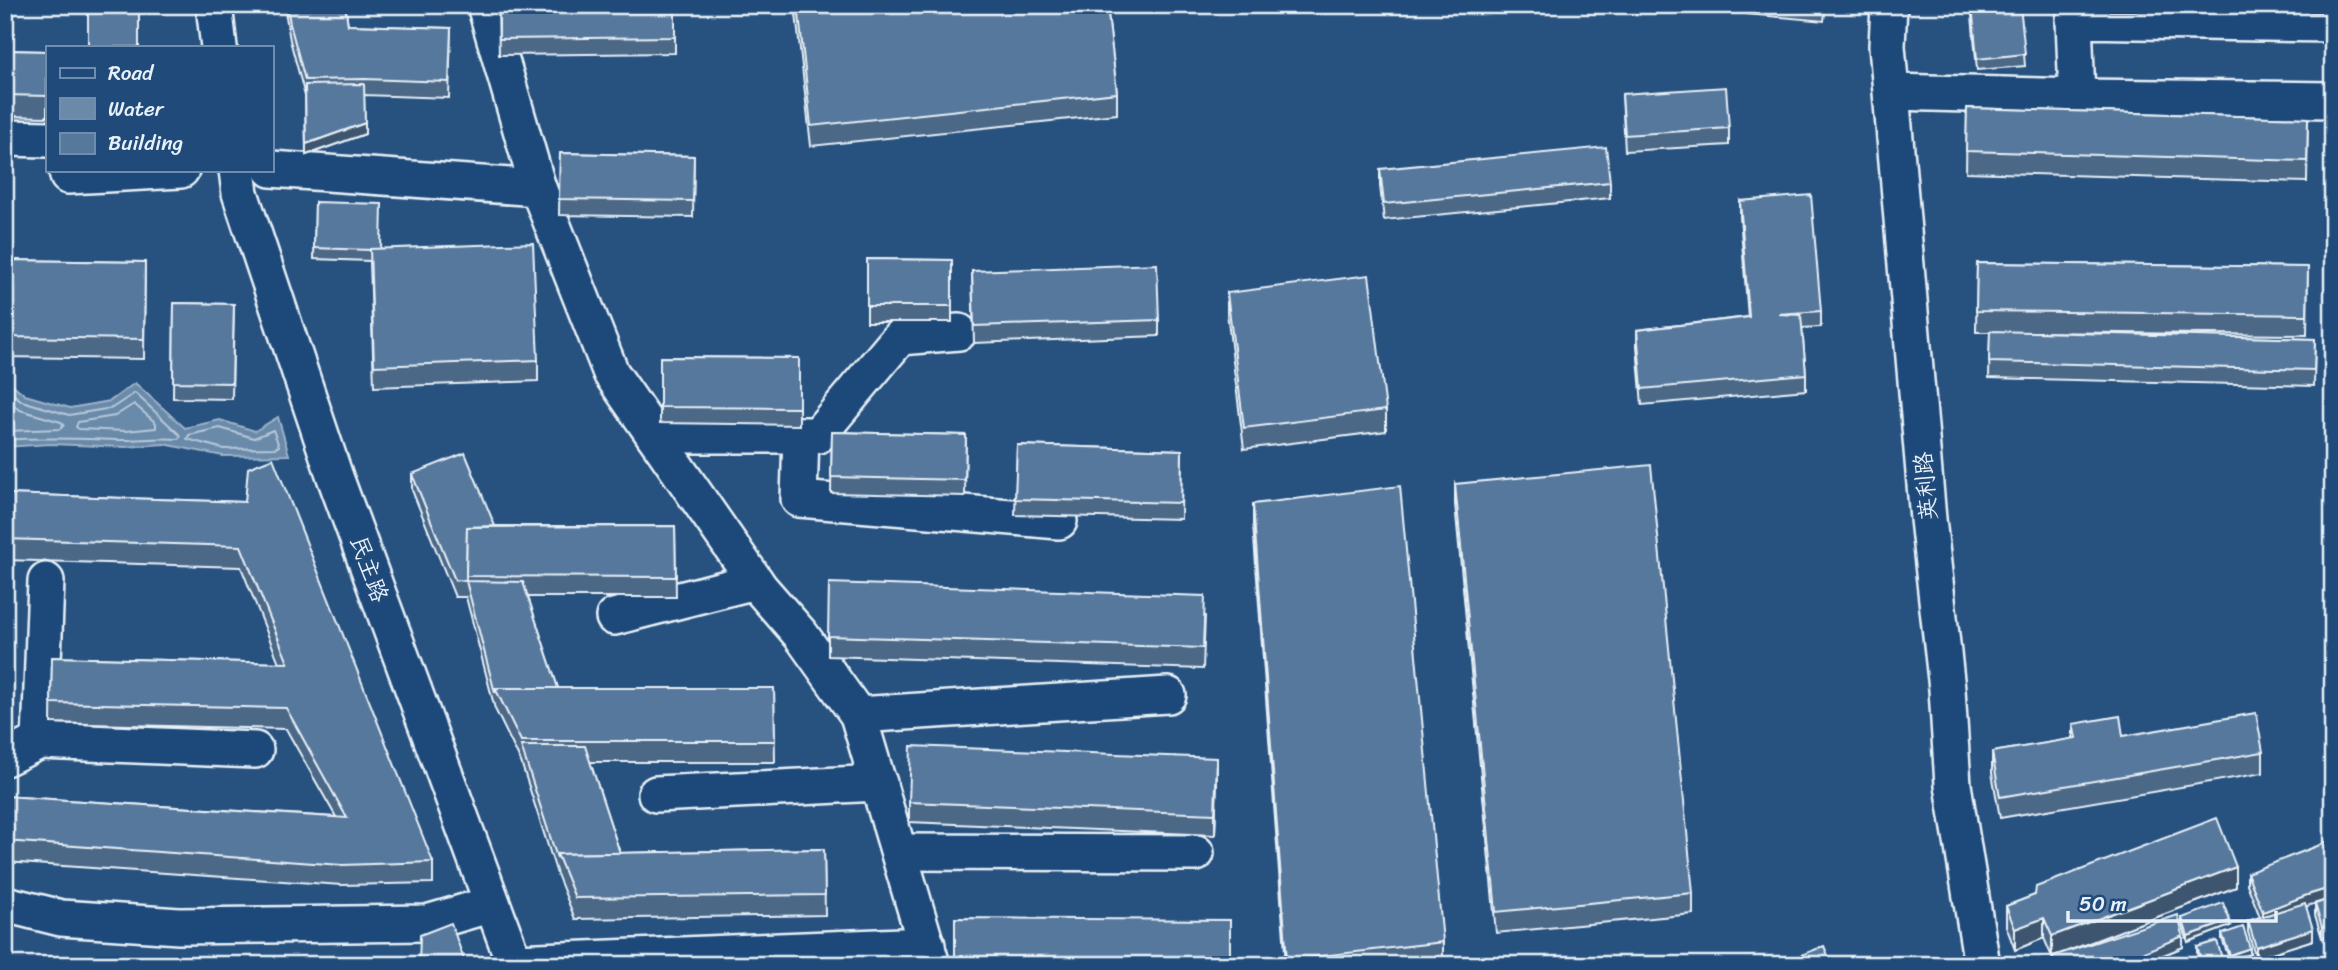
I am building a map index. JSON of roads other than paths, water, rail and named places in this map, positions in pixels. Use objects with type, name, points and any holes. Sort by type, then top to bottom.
[{"type":"street","points":[[214,5],[219,46]]},
{"type":"street","points":[[485,5],[538,188],[611,373],[755,581],[801,635],[858,715],[929,955],[514,963]]},
{"type":"street","name":"英利路","points":[[1889,5],[1887,46],[1927,506],[1947,689],[1953,785],[1982,965]]},
{"type":"street","points":[[2077,97],[2074,20],[2333,24]]},
{"type":"street","points":[[1892,92],[2333,100]]},
{"type":"street","points":[[5,138],[46,139]]},
{"type":"street","points":[[273,169],[538,188]]},
{"type":"street","points":[[68,172],[68,176],[143,172]]},
{"type":"street","name":"民主路","points":[[236,172],[240,193],[335,477],[514,963]]},
{"type":"street","points":[[654,435],[818,435],[900,337],[959,332]]},
{"type":"street","points":[[801,435],[799,499],[1059,521]]},
{"type":"street","points":[[40,741],[46,581]]},
{"type":"street","points":[[614,617],[755,581]]},
{"type":"street","points":[[858,715],[1168,695]]},
{"type":"street","points":[[5,758],[40,741],[255,750]]},
{"type":"street","points":[[656,794],[878,783]]},
{"type":"street","points":[[900,852],[1196,853]]},
{"type":"street","points":[[5,904],[61,918],[179,926],[428,923],[492,904]]},
{"type":"water","points":[[5,378],[25,395],[70,408],[110,401],[135,383],[185,428],[220,420],[255,431],[278,417],[289,455],[223,456],[164,444],[126,447],[50,444],[5,447]]}]
